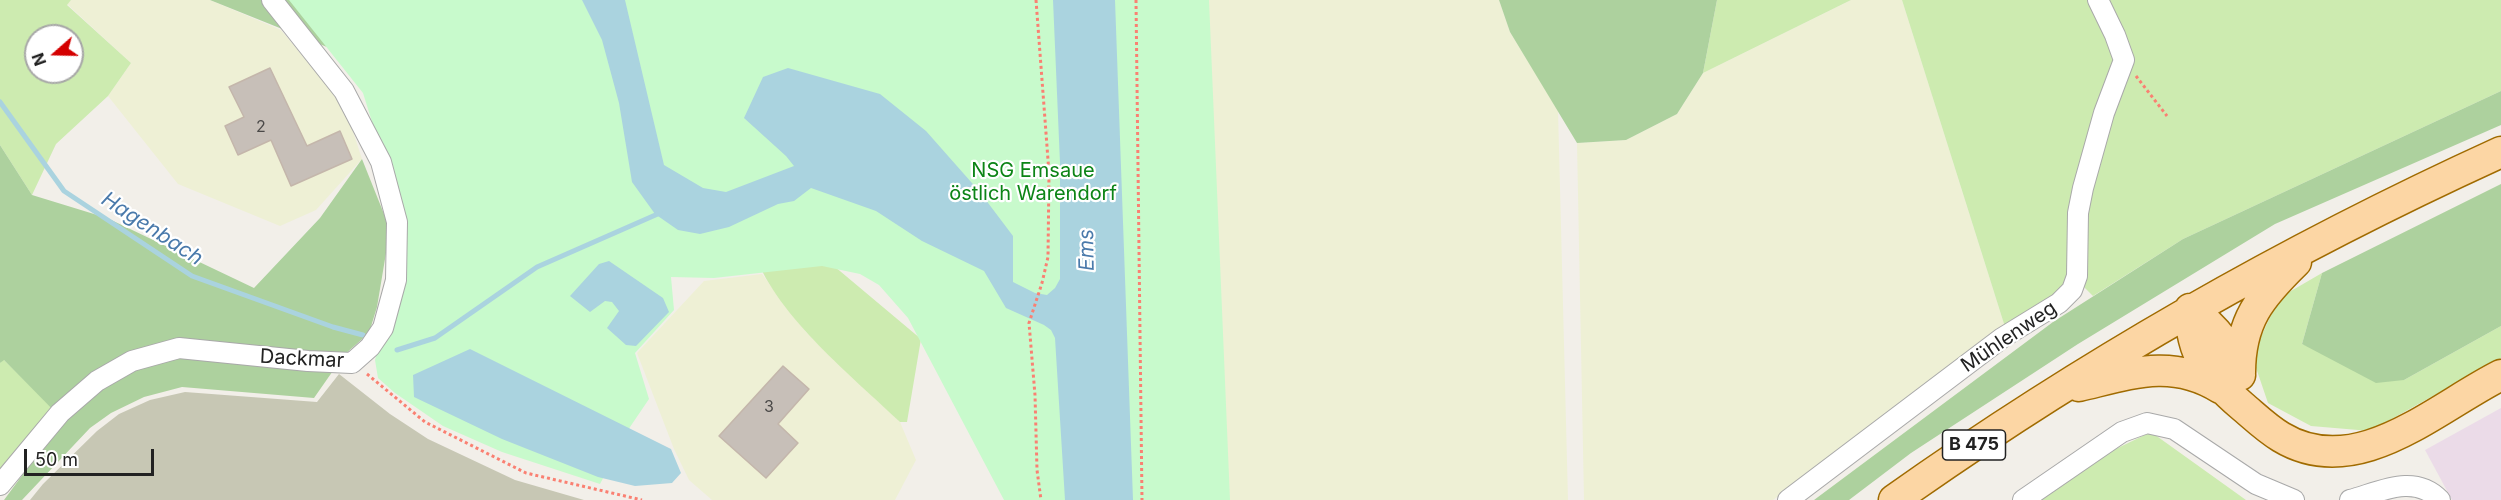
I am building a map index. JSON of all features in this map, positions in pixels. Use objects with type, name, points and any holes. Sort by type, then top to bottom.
[{"type":"main road","name":"B 475","points":[[1894,500],[2055,392],[2190,309],[2320,239],[2501,152]]},
{"type":"main road","points":[[2230,380],[2245,332],[2257,304],[2267,291],[2320,239]]},
{"type":"main road","points":[[2190,309],[2220,335],[2231,353],[2230,380]]},
{"type":"main road","points":[[2055,392],[2138,372],[2162,369],[2230,380],[2246,397],[2258,419],[2281,437],[2309,448],[2340,452],[2356,450],[2387,439],[2501,375]]},
{"type":"street","name":"Dackmar","points":[[0,485],[60,413],[97,381],[132,361],[179,348],[308,361],[352,363],[370,347],[383,328],[396,280],[397,222],[381,162],[344,91],[272,0]]},
{"type":"street","points":[[2098,0],[2124,60]]},
{"type":"street","name":"Mühlenweg","points":[[1788,500],[2002,338],[2059,303],[2072,290],[2077,276],[2078,213],[2085,176],[2104,113],[2124,60]]},
{"type":"street","points":[[2024,500],[2122,432],[2147,423],[2174,429],[2256,484],[2294,500]]},
{"type":"street","points":[[2350,500],[2408,485],[2425,488],[2440,500]]},
{"type":"path","points":[[1036,0],[1049,173],[1048,257],[1029,323],[1035,395],[1037,470],[1041,500]]},
{"type":"path","points":[[1136,0],[1142,500]]},
{"type":"path","points":[[2124,60],[2167,116]]},
{"type":"path","points":[[352,363],[424,422],[526,473],[642,500]]},
{"type":"shaded area","points":[[71,0],[210,0],[281,30],[345,107],[362,159],[316,210],[280,226],[178,184],[108,96],[131,63],[67,4]]},
{"type":"shaded area","points":[[1167,0],[1499,0],[1510,32],[1558,110],[1568,500],[1223,500]]},
{"type":"shaded area","points":[[1851,0],[1902,0],[2005,327],[1773,500],[1584,500],[1577,143],[1626,140],[1677,114],[1703,73]]},
{"type":"shaded area","points":[[762,274],[806,332],[900,422],[916,460],[895,500],[712,500],[689,480],[674,449],[637,353],[704,281]]},
{"type":"shaded area","points":[[339,374],[390,414],[428,439],[515,480],[584,500],[30,500],[43,484],[97,431],[119,414],[150,400],[185,392],[317,402]]},
{"type":"shaded area","points":[[2501,408],[2501,500],[2452,500],[2425,450]]},
{"type":"green space","points":[[0,0],[71,0],[67,5],[131,63],[108,96],[56,144],[32,195],[0,145]]},
{"type":"green space","points":[[210,0],[405,0],[327,47]]},
{"type":"green space","name":"NSG Emsaue östlich Warendorf","points":[[289,0],[1209,0],[1230,500],[1004,500],[908,318],[879,285],[860,274],[822,266],[714,278],[671,277],[674,310],[635,353],[649,399],[630,427],[600,484],[502,452],[443,426],[395,393],[378,378],[375,360],[379,345],[397,307],[383,157],[363,93]]},
{"type":"green space","points":[[1499,0],[1717,0],[1703,73],[1677,114],[1626,140],[1577,143],[1510,32]]},
{"type":"green space","points":[[1717,0],[1851,0],[1703,73]]},
{"type":"green space","points":[[1902,0],[2091,0],[2116,58],[2069,278],[2055,295],[2005,327]]},
{"type":"green space","points":[[2106,0],[2501,0],[2501,91],[2183,239],[2093,296],[2083,286],[2083,215],[2091,179],[2132,61]]},
{"type":"green space","points":[[2501,91],[2501,125],[2275,224],[2078,344],[1911,453],[1849,500],[1814,500],[2053,322],[2183,239]]},
{"type":"green space","points":[[0,145],[32,195],[107,218],[254,288],[320,218],[362,159],[390,229],[377,307],[369,333],[344,355],[314,398],[182,387],[144,397],[111,413],[90,428],[22,500],[4,500],[63,420],[4,360],[0,363]]},
{"type":"green space","points":[[2501,184],[2501,326],[2404,380],[2376,383],[2302,344],[2322,273]]},
{"type":"green space","points":[[755,255],[834,266],[921,339],[907,422],[900,422],[818,345],[781,301]]},
{"type":"green space","points":[[2322,273],[2302,344],[2404,380],[2501,326],[2501,358],[2370,431],[2311,426],[2268,403],[2252,356],[2279,298]]},
{"type":"green space","points":[[3,359],[53,408],[0,471],[0,363]]},
{"type":"green space","points":[[2151,432],[2246,500],[2036,500],[2095,459]]},
{"type":"water","name":"Ems","points":[[582,0],[625,0],[664,165],[703,188],[726,192],[794,166],[744,118],[763,77],[788,68],[880,94],[926,131],[979,191],[1013,236],[1013,282],[1035,293],[1047,295],[1060,279],[1060,163],[1053,0],[1115,0],[1133,500],[1065,500],[1055,338],[1051,330],[1044,325],[1006,308],[984,271],[922,241],[876,211],[811,188],[794,201],[778,204],[729,227],[700,234],[678,230],[655,214],[632,182],[619,103],[602,40]]},
{"type":"water","points":[[609,261],[663,298],[669,312],[636,346],[626,345],[607,328],[619,311],[612,302],[605,301],[590,312],[570,296],[599,264]]},
{"type":"water","points":[[470,349],[671,449],[681,473],[672,483],[635,486],[598,477],[502,439],[414,397],[413,375]]},
{"type":"building","points":[[270,68],[307,146],[340,131],[352,159],[291,186],[271,140],[238,155],[225,126],[244,117],[229,87]]},
{"type":"building","points":[[783,366],[809,389],[778,424],[798,443],[766,478],[719,436]]},
{"type":"waterway","name":"Hagenbach","points":[[0,102],[64,191],[192,276],[333,327],[363,335]]},
{"type":"waterway","name":"Hagenbach","points":[[397,350],[435,338],[537,267],[660,213]]}]
